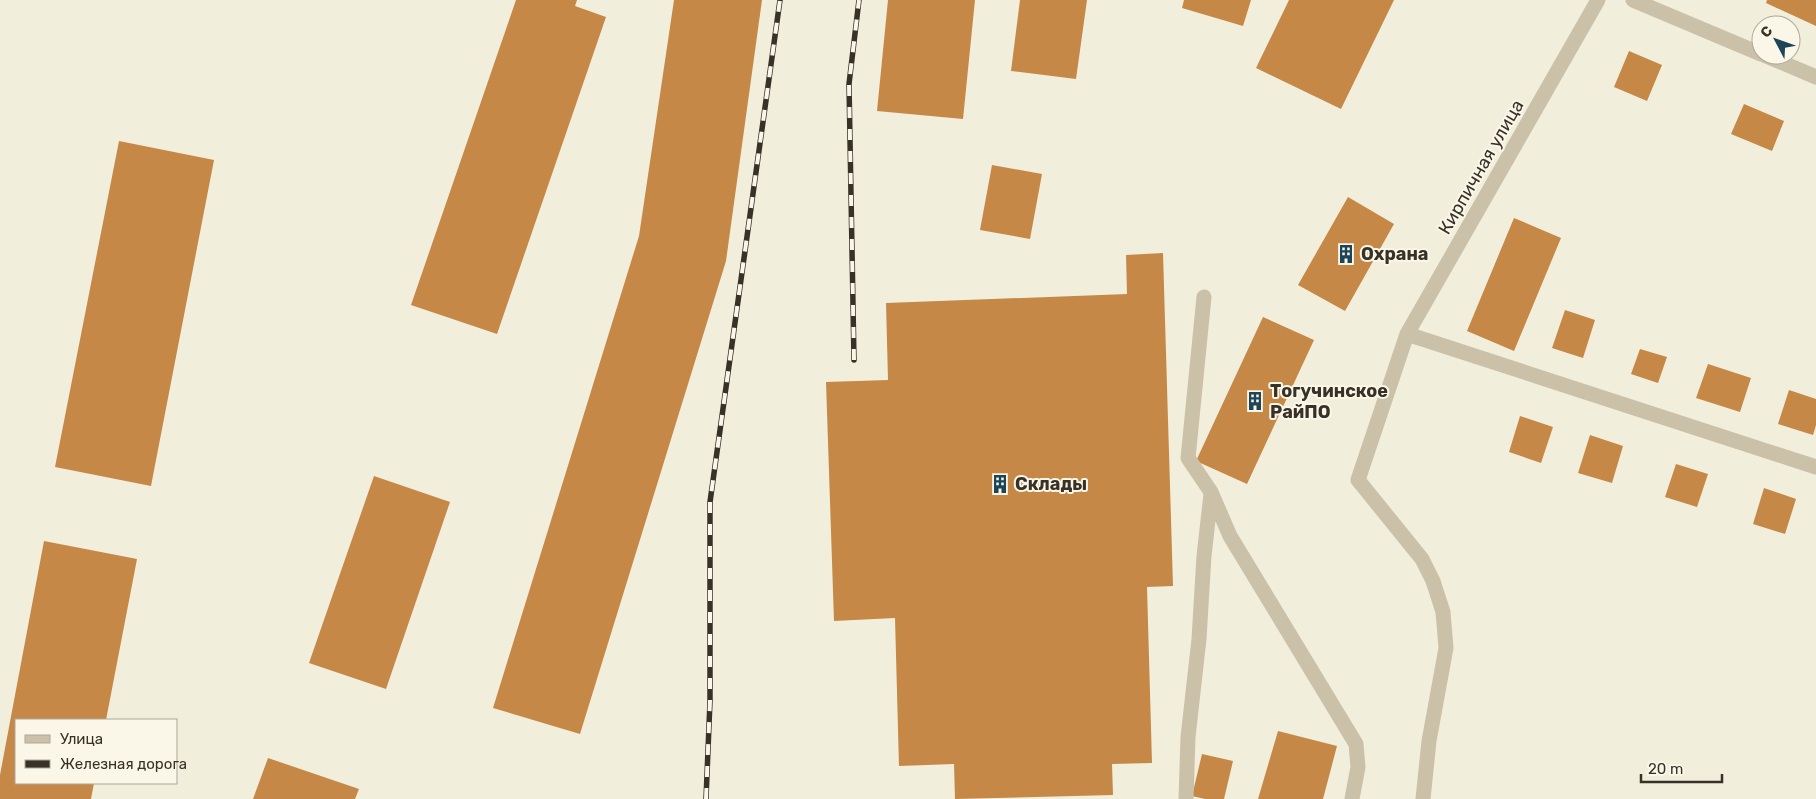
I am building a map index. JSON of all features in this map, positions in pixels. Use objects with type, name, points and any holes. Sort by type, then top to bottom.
[{"type":"street","name":"Кирпичная улица","points":[[1423,799],[1429,740],[1446,648],[1443,612],[1433,581],[1422,559],[1358,480],[1407,334],[1598,0]]},
{"type":"street","points":[[1633,0],[1751,49]]},
{"type":"street","points":[[1788,65],[1816,77]]},
{"type":"street","points":[[1204,296],[1188,458],[1211,492],[1230,536],[1356,744],[1358,767],[1352,799]]},
{"type":"street","points":[[1407,334],[1816,467]]},
{"type":"street","points":[[1186,799],[1188,737],[1199,639],[1204,556],[1211,492]]},
{"type":"building","points":[[516,0],[577,0],[575,6],[606,17],[497,334],[411,305]]},
{"type":"building","points":[[674,0],[762,0],[726,261],[580,734],[493,708],[639,236]]},
{"type":"building","points":[[888,0],[975,0],[963,119],[877,111]]},
{"type":"building","points":[[1020,0],[1087,0],[1076,79],[1011,71]]},
{"type":"building","points":[[1184,0],[1251,0],[1243,26],[1182,8]]},
{"type":"building","points":[[1289,0],[1394,0],[1341,109],[1256,68]]},
{"type":"building","points":[[1767,0],[1816,0],[1816,26],[1801,19],[1801,15],[1792,15],[1766,3]]},
{"type":"building","points":[[1629,51],[1662,65],[1647,101],[1614,87]]},
{"type":"building","points":[[1744,104],[1784,121],[1772,151],[1731,134]]},
{"type":"building","points":[[119,141],[214,160],[151,486],[55,467]]},
{"type":"building","points":[[992,165],[1042,174],[1030,239],[980,230]]},
{"type":"building","name":"Охрана","points":[[1348,197],[1394,224],[1345,311],[1298,285]]},
{"type":"building","points":[[1514,218],[1561,238],[1514,351],[1467,331]]},
{"type":"building","name":"Склады","points":[[1163,253],[1173,586],[1147,587],[1152,763],[1112,764],[1113,795],[955,799],[954,764],[899,766],[895,618],[834,621],[826,382],[888,380],[886,303],[1127,294],[1126,255]]},
{"type":"building","points":[[1565,310],[1595,320],[1583,358],[1552,348]]},
{"type":"building","name":"Тогучинское РайПО","points":[[1263,317],[1314,340],[1247,484],[1196,461]]},
{"type":"building","points":[[1640,349],[1667,357],[1658,383],[1631,374]]},
{"type":"building","points":[[1708,364],[1751,378],[1740,412],[1696,398]]},
{"type":"building","points":[[1789,390],[1816,399],[1816,425],[1813,435],[1778,424]]},
{"type":"building","points":[[1520,416],[1553,427],[1541,463],[1509,452]]},
{"type":"building","points":[[1590,435],[1623,446],[1612,483],[1578,473]]},
{"type":"building","points":[[1676,464],[1708,474],[1697,507],[1665,497]]},
{"type":"building","points":[[374,476],[450,502],[386,689],[309,663]]},
{"type":"building","points":[[1764,488],[1796,499],[1785,534],[1753,524]]},
{"type":"building","points":[[44,541],[137,559],[106,719],[15,719],[15,784],[94,784],[91,799],[0,799],[0,775]]},
{"type":"building","points":[[1278,731],[1337,746],[1323,799],[1258,799]]},
{"type":"building","points":[[1202,754],[1233,761],[1224,799],[1205,799],[1192,796]]},
{"type":"building","points":[[268,758],[359,789],[355,799],[253,799]]},
{"type":"railway","points":[[706,799],[710,701],[710,502],[780,0]]},
{"type":"railway","points":[[854,360],[849,84],[859,0]]},
{"type":"place","name":"Охрана","points":[[1346,254]]},
{"type":"place","name":"Тогучинское РайПО","points":[[1255,401]]},
{"type":"place","name":"Склады","points":[[1000,484]]}]
